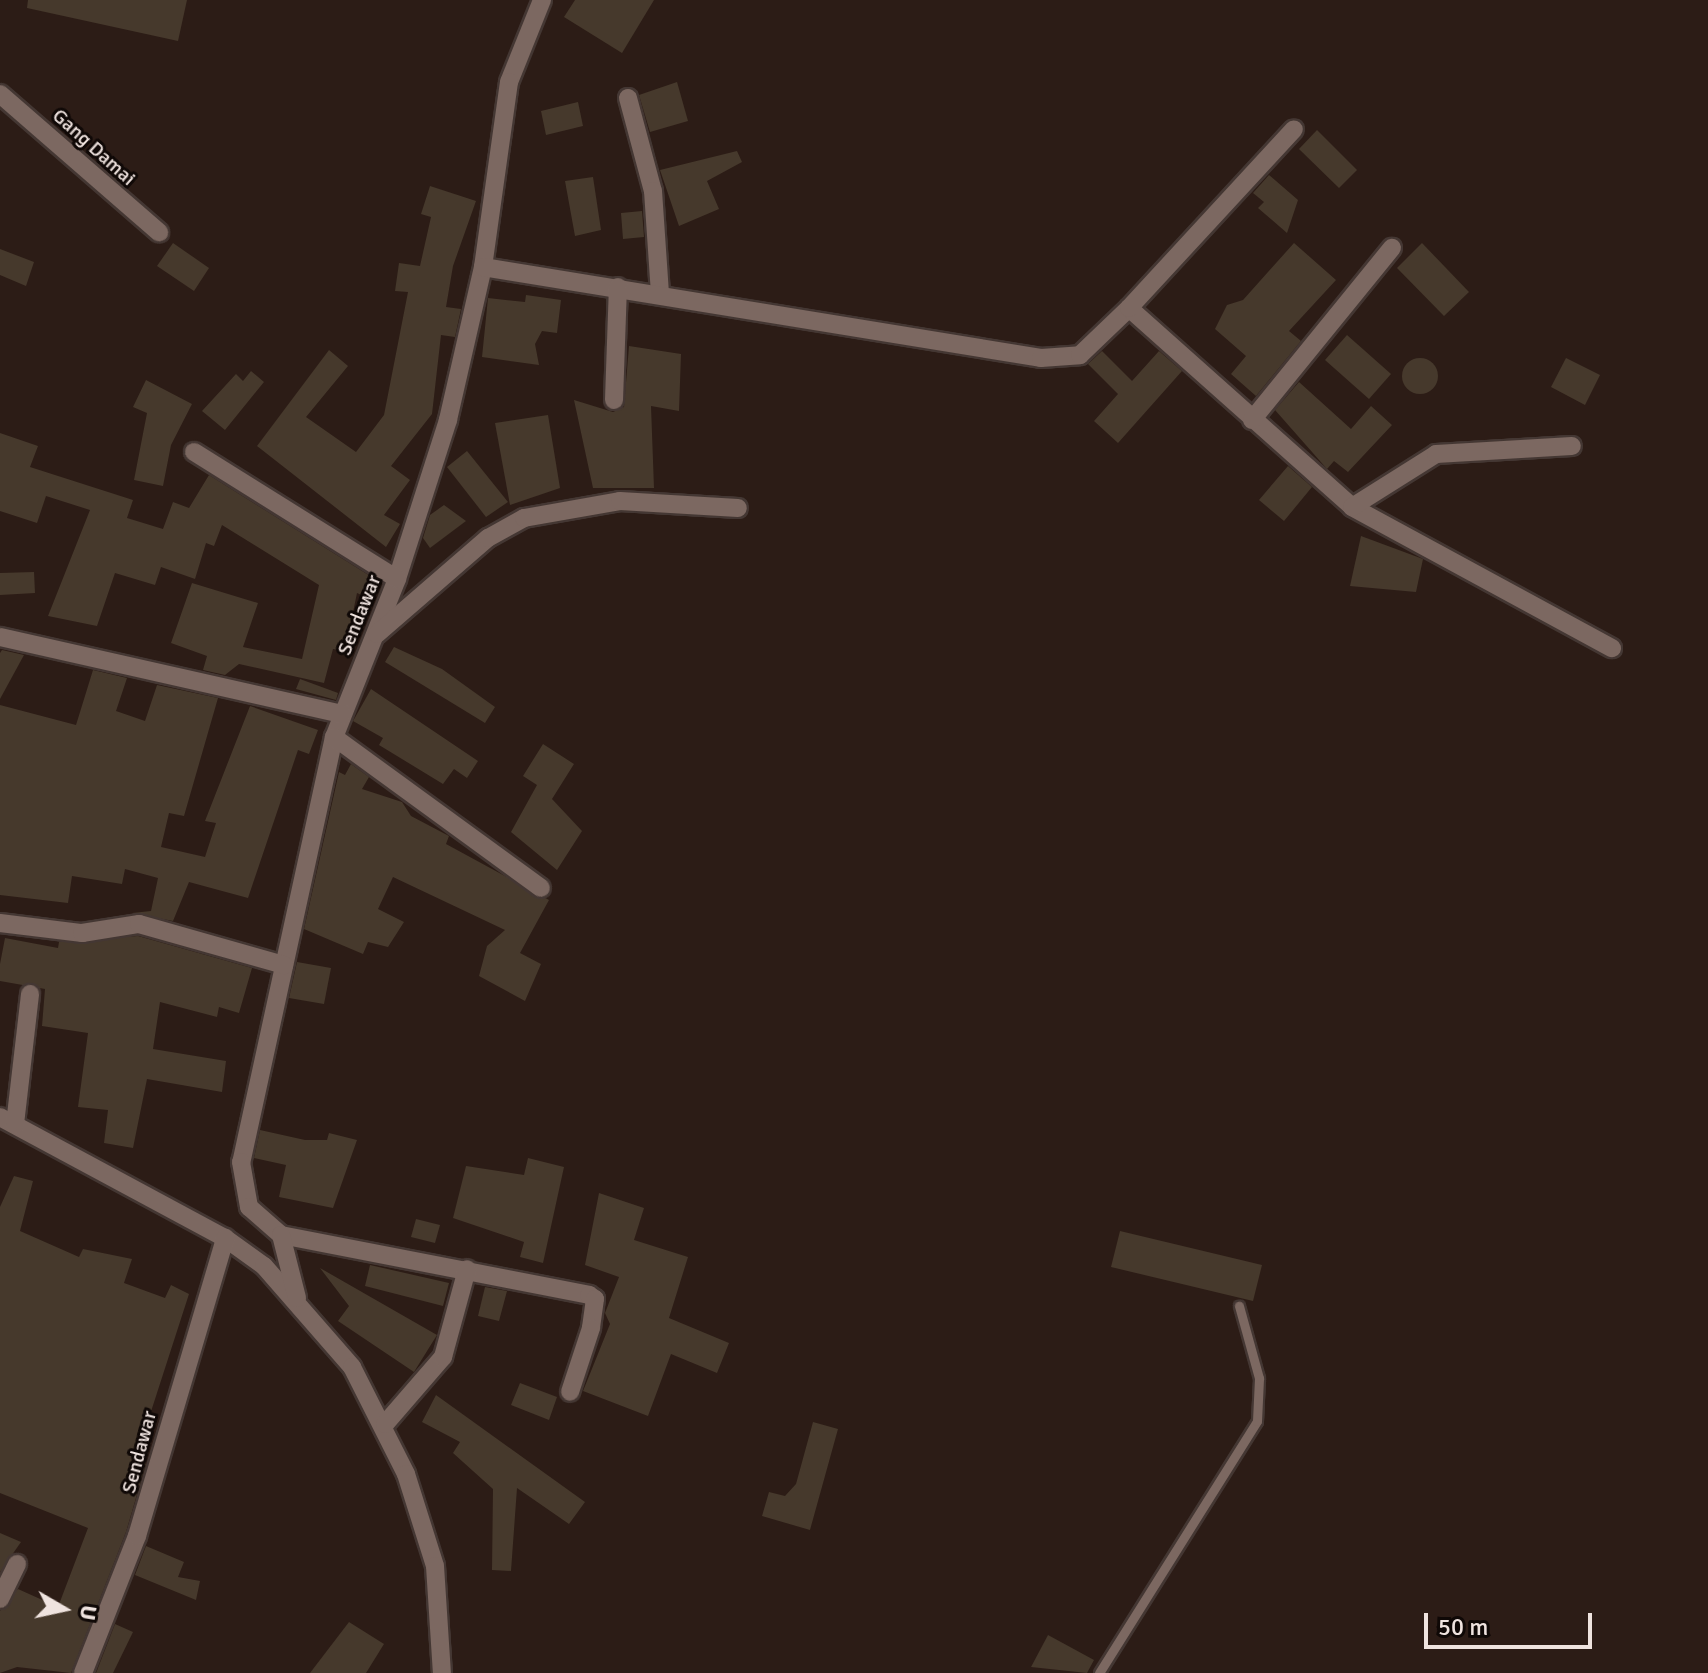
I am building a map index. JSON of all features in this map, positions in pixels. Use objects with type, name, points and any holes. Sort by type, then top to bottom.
[{"type":"street","name":"Sendawar","points":[[281,1235],[249,1207],[241,1162],[334,737],[397,579],[448,420],[483,267],[509,82],[542,0]]},
{"type":"street","name":"Gang Damai","points":[[0,94],[159,232]]},
{"type":"street","points":[[628,98],[653,191],[660,293]]},
{"type":"street","points":[[483,267],[660,293],[1041,358],[1080,355],[1129,308],[1294,129]]},
{"type":"street","points":[[1252,420],[1392,248]]},
{"type":"street","points":[[614,400],[618,287]]},
{"type":"street","points":[[1129,308],[1352,507],[1612,648]]},
{"type":"street","points":[[1352,507],[1436,454],[1572,446]]},
{"type":"street","points":[[194,452],[397,579]]},
{"type":"street","points":[[375,635],[488,538],[524,518],[620,501],[738,508]]},
{"type":"street","points":[[0,637],[342,714]]},
{"type":"street","points":[[334,737],[541,888]]},
{"type":"street","points":[[0,923],[82,933],[139,924],[284,965]]},
{"type":"street","points":[[30,994],[8,1121],[225,1238],[297,1300],[352,1367],[385,1424],[435,1566],[442,1673]]},
{"type":"street","points":[[297,1300],[281,1235],[467,1269],[595,1299],[570,1392]]},
{"type":"street","name":"Sendawar","points":[[83,1673],[137,1536],[225,1238]]},
{"type":"street","points":[[385,1424],[443,1357],[467,1269]]},
{"type":"street","points":[[0,1599],[17,1564]]},
{"type":"lane","points":[[1099,1673],[1257,1421],[1259,1378],[1239,1306]]},
{"type":"building","points":[[28,0],[187,0],[178,41],[27,8]]},
{"type":"building","points":[[575,0],[654,0],[622,53],[564,17]]},
{"type":"building","points":[[677,82],[688,121],[650,132],[639,95]]},
{"type":"building","points":[[578,102],[583,126],[546,135],[541,111]]},
{"type":"building","points":[[1317,130],[1357,170],[1339,188],[1299,149]]},
{"type":"building","points":[[737,151],[742,162],[707,181],[719,209],[679,226],[660,170]]},
{"type":"building","points":[[1269,175],[1298,200],[1287,233],[1258,208],[1264,202],[1253,193]]},
{"type":"building","points":[[593,177],[601,230],[575,236],[565,181]]},
{"type":"building","points":[[430,186],[476,201],[453,266],[446,307],[461,309],[455,337],[441,335],[432,414],[391,466],[410,480],[384,515],[400,524],[386,547],[257,446],[329,350],[348,366],[306,417],[356,452],[384,415],[408,292],[395,291],[399,263],[420,266],[431,217],[421,214]]},
{"type":"building","points":[[642,211],[644,237],[623,239],[621,213]]},
{"type":"building","points":[[173,243],[209,268],[194,291],[157,266]]},
{"type":"building","points":[[1294,243],[1336,280],[1289,331],[1301,341],[1256,396],[1231,374],[1246,356],[1215,329],[1227,305],[1243,300]]},
{"type":"building","points":[[1422,243],[1469,292],[1444,316],[1397,268]]},
{"type":"building","points":[[0,249],[34,262],[26,286],[0,275]]},
{"type":"building","points":[[526,295],[561,300],[557,333],[542,331],[535,344],[539,365],[482,357],[488,298],[525,302]]},
{"type":"building","points":[[1347,335],[1391,374],[1369,399],[1325,360]]},
{"type":"building","points":[[629,346],[681,354],[679,411],[651,406],[654,488],[593,488],[574,400],[613,412],[624,407]]},
{"type":"building","points":[[1102,351],[1132,381],[1159,351],[1182,371],[1118,443],[1094,421],[1118,394],[1088,364]]},
{"type":"building","points":[[1420,358],[1433,363],[1438,376],[1433,389],[1420,394],[1407,389],[1402,376],[1407,363]]},
{"type":"building","points":[[1566,358],[1600,375],[1585,405],[1551,387]]},
{"type":"building","points":[[251,371],[264,382],[225,430],[202,411],[236,374],[243,381]]},
{"type":"building","points":[[146,380],[192,404],[171,445],[163,486],[134,480],[147,413],[133,407]]},
{"type":"building","points":[[1299,382],[1351,429],[1371,406],[1392,425],[1348,472],[1334,461],[1327,469],[1275,410]]},
{"type":"building","points":[[548,415],[560,488],[510,505],[495,423]]},
{"type":"building","points":[[0,433],[38,446],[30,467],[133,500],[127,518],[163,529],[173,502],[189,508],[209,475],[375,579],[366,597],[357,593],[345,651],[333,649],[324,683],[239,664],[225,675],[203,670],[207,656],[171,643],[192,583],[258,603],[243,647],[302,659],[319,585],[222,525],[214,546],[206,543],[195,579],[161,567],[155,585],[115,573],[97,626],[48,616],[90,510],[46,496],[37,523],[0,511]]},
{"type":"building","points":[[467,451],[508,502],[486,517],[447,467]]},
{"type":"building","points":[[1288,466],[1312,487],[1284,521],[1259,500]]},
{"type":"building","points":[[444,505],[466,521],[430,548],[423,538],[430,515]]},
{"type":"building","points":[[1361,536],[1423,559],[1416,592],[1350,586]]},
{"type":"building","points":[[34,572],[35,593],[0,595],[0,573]]},
{"type":"building","points":[[394,647],[442,669],[495,707],[485,723],[385,662]]},
{"type":"building","points":[[2,650],[24,655],[0,699],[0,653]]},
{"type":"building","points":[[93,670],[127,678],[116,711],[145,721],[157,685],[218,698],[184,816],[169,813],[161,847],[205,857],[216,823],[205,821],[250,706],[318,730],[309,754],[298,750],[248,898],[189,882],[173,921],[132,913],[151,911],[158,878],[125,869],[122,884],[72,876],[68,903],[0,895],[0,705],[76,725]]},
{"type":"building","points":[[300,679],[338,693],[336,700],[296,689]]},
{"type":"building","points":[[371,689],[478,761],[467,778],[454,769],[443,784],[379,745],[383,738],[353,721]]},
{"type":"building","points":[[543,744],[574,764],[552,799],[582,831],[557,870],[511,832],[537,785],[523,776]]},
{"type":"building","points":[[351,764],[369,777],[362,789],[402,802],[411,816],[449,836],[446,844],[549,900],[520,953],[541,964],[525,1001],[479,976],[487,946],[505,930],[393,877],[378,909],[404,922],[388,947],[368,942],[363,954],[304,929],[339,772],[345,775]]},
{"type":"building","points":[[138,936],[252,968],[239,1013],[219,1007],[217,1017],[160,1002],[153,1049],[226,1061],[222,1092],[147,1079],[133,1148],[104,1143],[108,1110],[78,1107],[88,1033],[42,1026],[45,989],[0,981],[0,964],[5,938],[58,948],[59,942]]},
{"type":"building","points":[[297,962],[331,968],[324,1004],[289,998]]},
{"type":"building","points":[[260,1130],[305,1140],[327,1140],[329,1133],[357,1140],[333,1208],[279,1197],[286,1165],[254,1158]]},
{"type":"building","points":[[528,1158],[564,1167],[543,1263],[520,1257],[524,1242],[453,1218],[466,1166],[524,1175]]},
{"type":"building","points":[[14,1176],[33,1181],[20,1231],[79,1257],[83,1249],[132,1259],[124,1283],[165,1298],[171,1285],[189,1294],[135,1461],[146,1464],[126,1532],[71,1673],[17,1667],[0,1673],[0,1611],[18,1589],[58,1607],[88,1528],[0,1493],[0,1207]]},
{"type":"building","points":[[599,1193],[644,1208],[634,1240],[688,1257],[669,1318],[729,1343],[717,1373],[671,1354],[648,1416],[583,1391],[610,1324],[605,1313],[619,1277],[585,1265]]},
{"type":"building","points":[[416,1219],[440,1225],[435,1243],[411,1237]]},
{"type":"building","points":[[1120,1231],[1262,1265],[1253,1301],[1111,1267]]},
{"type":"building","points":[[370,1265],[449,1283],[443,1306],[365,1286]]},
{"type":"building","points":[[320,1268],[437,1335],[414,1372],[338,1321],[349,1306]]},
{"type":"building","points":[[485,1287],[507,1291],[499,1321],[478,1316]]},
{"type":"building","points":[[520,1383],[557,1397],[549,1420],[511,1405]]},
{"type":"building","points":[[436,1395],[585,1502],[569,1524],[517,1488],[511,1571],[492,1570],[493,1489],[453,1453],[460,1442],[422,1422]]},
{"type":"building","points":[[813,1422],[838,1429],[810,1530],[762,1516],[769,1492],[785,1496],[796,1484]]},
{"type":"building","points":[[0,1533],[21,1542],[0,1572]]},
{"type":"building","points":[[146,1546],[184,1562],[178,1577],[200,1581],[196,1600],[135,1575]]},
{"type":"building","points":[[349,1622],[384,1644],[366,1673],[310,1673]]},
{"type":"building","points":[[115,1624],[133,1632],[113,1673],[96,1673]]},
{"type":"building","points":[[1048,1635],[1094,1660],[1087,1673],[1031,1667]]}]
